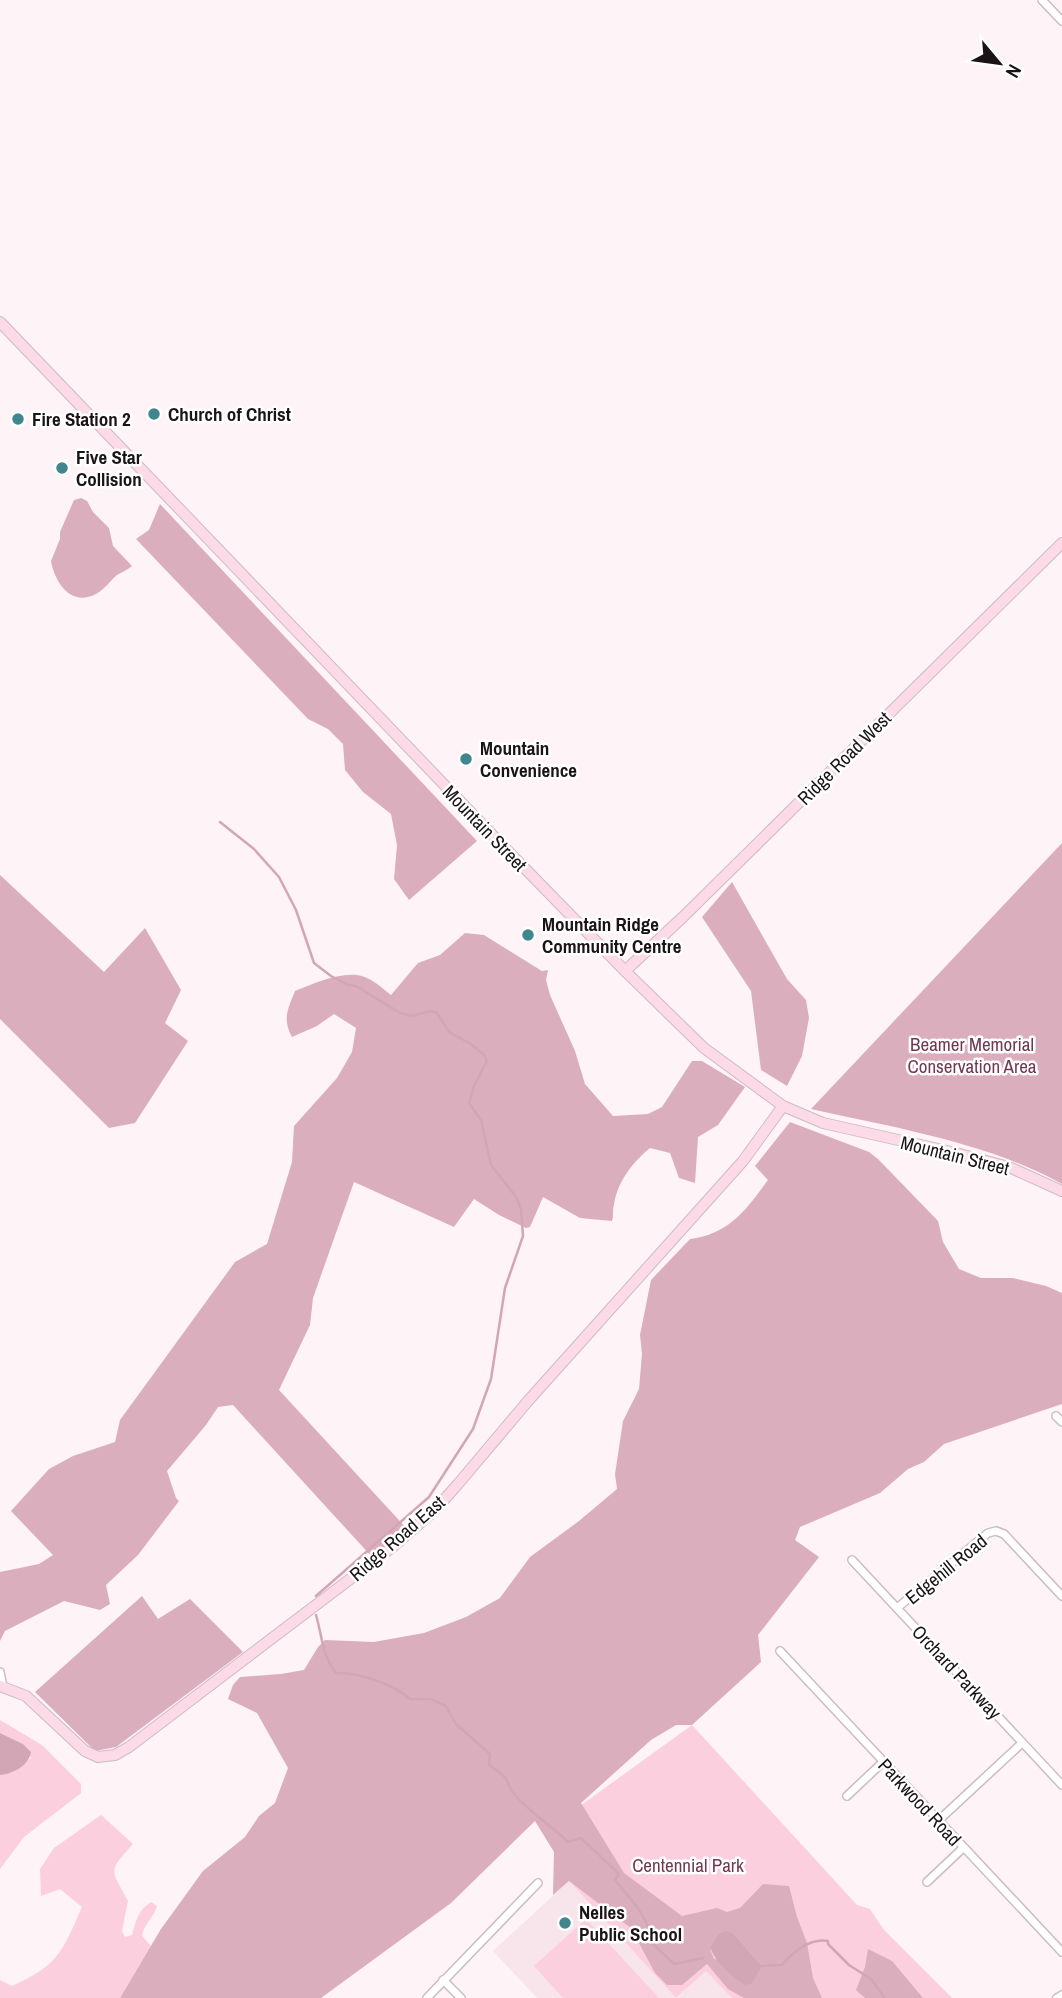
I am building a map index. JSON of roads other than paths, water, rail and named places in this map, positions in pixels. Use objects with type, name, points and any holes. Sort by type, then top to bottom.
[{"type":"main road","name":"Mountain Street","points":[[0,322],[625,971],[704,1048],[783,1107],[823,1123],[1009,1167],[1062,1191]]},
{"type":"main road","name":"Ridge Road West","points":[[625,971],[1062,544]]},
{"type":"main road","name":"Ridge Road East","points":[[2,1687],[26,1696],[85,1751],[98,1757],[115,1755],[144,1736],[395,1545],[435,1510],[528,1401],[743,1161],[783,1107]]},
{"type":"street","points":[[1042,0],[1062,21]]},
{"type":"street","name":"Edgehill Road","points":[[897,1608],[988,1533],[996,1531],[1004,1534],[1062,1596]]},
{"type":"street","name":"Orchard Parkway","points":[[852,1560],[1062,1785]]},
{"type":"street","name":"Parkwood Road","points":[[780,1651],[1062,1952]]},
{"type":"street","points":[[0,1672],[2,1687]]},
{"type":"street","points":[[939,1819],[1022,1743]]},
{"type":"street","points":[[847,1796],[883,1762]]},
{"type":"street","points":[[926,1882],[963,1848]]},
{"type":"street","points":[[427,1998],[538,1883]]},
{"type":"street","points":[[443,1980],[461,1998]]},
{"type":"street","points":[[1058,1998],[1062,1995]]},
{"type":"waterway","points":[[220,822],[254,849],[279,877],[296,910],[314,963],[331,976],[356,986],[400,1013],[411,1016],[431,1011],[437,1013],[449,1032],[484,1055],[487,1061],[474,1086],[469,1103],[481,1120],[491,1165],[516,1197],[521,1209],[523,1236],[505,1288],[491,1379],[473,1429],[429,1497],[316,1596]]},
{"type":"waterway","points":[[316,1615],[325,1652],[336,1673],[365,1677],[394,1688],[410,1699],[430,1699],[446,1706],[456,1724],[490,1754],[489,1765],[504,1777],[520,1801],[568,1842],[581,1838],[619,1874],[615,1880],[638,1908],[648,1926],[653,1944],[674,1964],[703,1958]]},
{"type":"waterway","points":[[762,1966],[782,1965],[803,1947],[828,1941],[849,1965],[871,1979],[885,1998]]},
{"type":"place","name":"Church of Christ","points":[[154,414]]},
{"type":"place","name":"Fire Station 2","points":[[18,419]]},
{"type":"place","name":"Five Star Collision","points":[[62,468]]},
{"type":"place","name":"Mountain Convenience","points":[[466,759]]},
{"type":"place","name":"Mountain Ridge Community Centre","points":[[528,935]]},
{"type":"place","name":"Nelles Public School","points":[[565,1923]]},
{"type":"park label","name":"Beamer Memorial Conservation Area","points":[[972,1055]]},
{"type":"park label","name":"Centennial Park","points":[[688,1865]]}]
